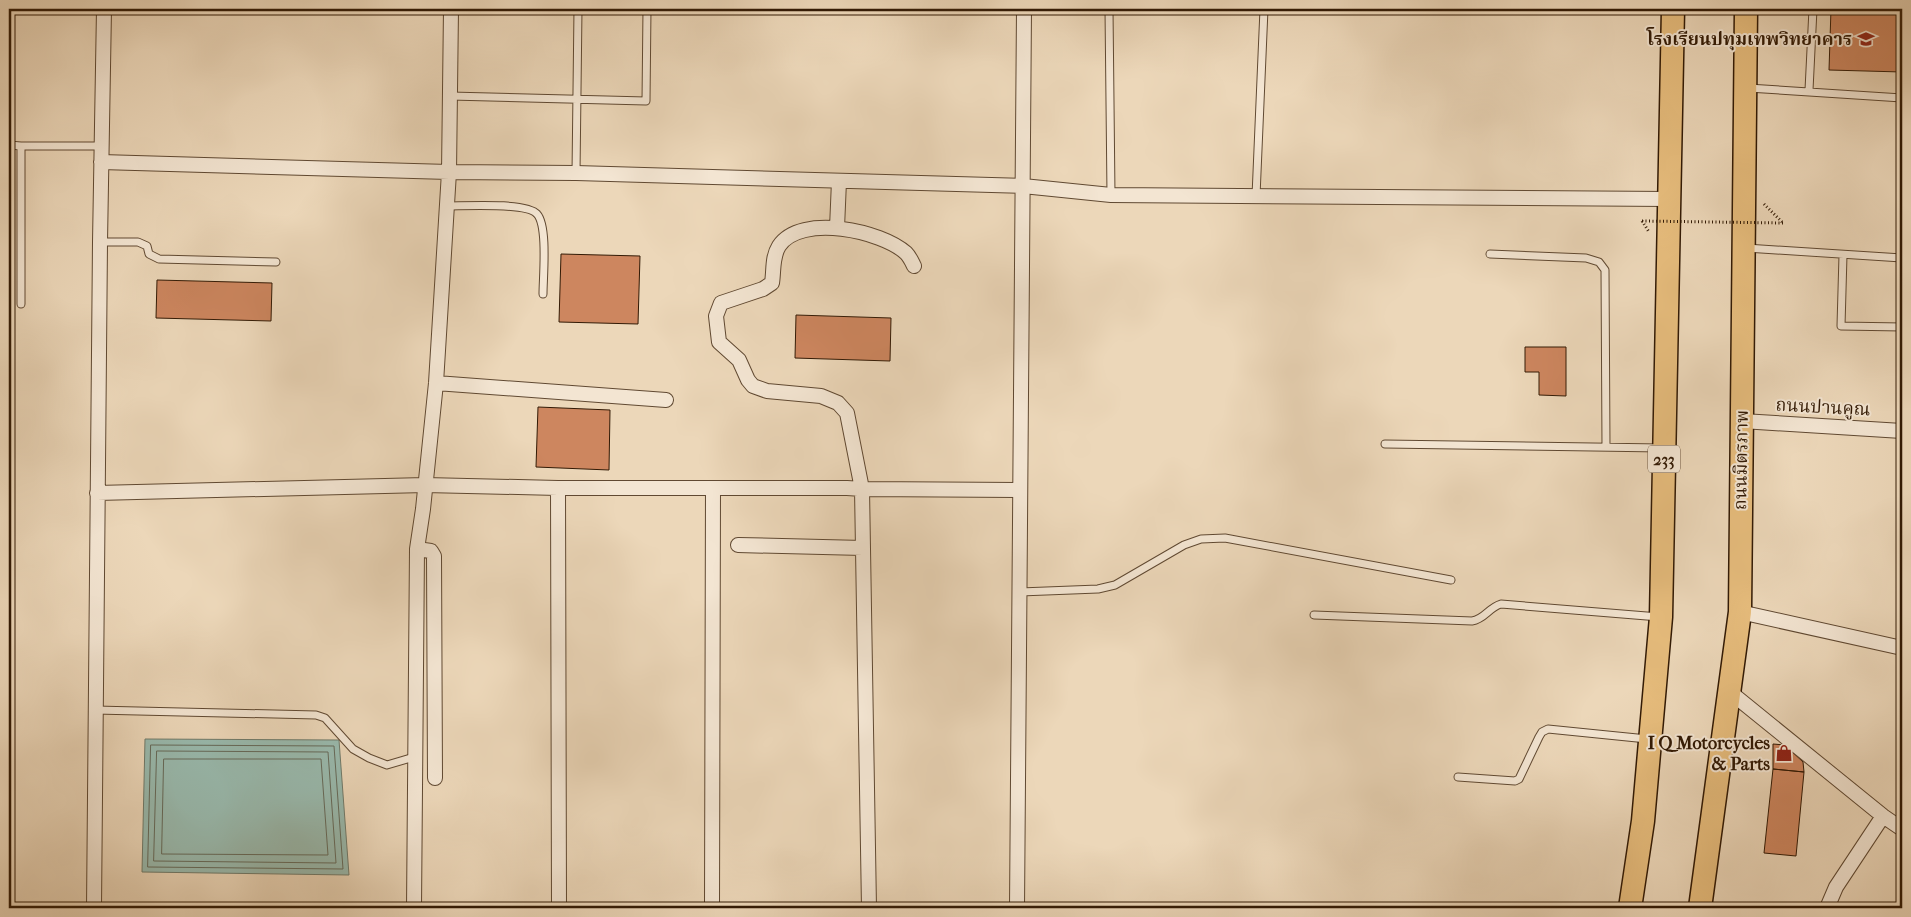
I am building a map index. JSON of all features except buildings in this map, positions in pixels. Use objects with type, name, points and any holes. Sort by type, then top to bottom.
[{"type":"main road","name":"233","points":[[1630,908],[1643,821],[1661,617],[1673,9]]},
{"type":"main road","name":"ถนนมิตรภาพ","points":[[1700,908],[1740,612],[1746,9]]},
{"type":"main road","points":[[1745,88],[1758,9]]},
{"type":"street","points":[[94,908],[97,493],[104,9]]},
{"type":"street","points":[[414,908],[417,549],[423,510],[436,383],[449,172],[451,9]]},
{"type":"street","points":[[1017,908],[1024,9]]},
{"type":"street","points":[[101,162],[1023,186],[1110,195],[1669,199]]},
{"type":"street","points":[[837,228],[840,181]]},
{"type":"street","points":[[870,908],[862,489],[847,413],[838,402],[821,396],[773,392],[753,386],[748,380],[739,360],[719,342],[716,316],[722,303],[763,289],[772,283],[774,257],[779,245],[787,238],[801,231],[837,228],[855,231],[898,247],[908,255],[914,266]]},
{"type":"street","points":[[436,383],[666,400]]},
{"type":"street","name":"ถนนปานคูณ","points":[[1742,421],[1902,431]]},
{"type":"street","points":[[97,493],[425,485],[558,488],[1020,490]]},
{"type":"street","points":[[558,488],[559,908]]},
{"type":"street","points":[[712,908],[713,489]]},
{"type":"street","points":[[738,545],[863,548]]},
{"type":"street","points":[[417,549],[430,551],[434,556],[435,778]]},
{"type":"street","points":[[1740,612],[1902,648]]},
{"type":"street","points":[[1730,692],[1883,816],[1902,829]]},
{"type":"street","points":[[1827,908],[1836,887],[1883,816]]},
{"type":"lane","points":[[576,173],[578,9]]},
{"type":"lane","points":[[450,96],[646,101],[647,9]]},
{"type":"lane","points":[[1109,9],[1110,195]]},
{"type":"lane","points":[[1256,196],[1264,9]]},
{"type":"lane","points":[[1809,90],[1813,9]]},
{"type":"lane","points":[[1745,88],[1809,90],[1902,98]]},
{"type":"lane","points":[[9,145],[101,146]]},
{"type":"lane","points":[[21,146],[21,304]]},
{"type":"lane","points":[[447,206],[520,206],[537,213],[544,240],[543,294]]},
{"type":"lane","points":[[100,242],[138,242],[147,246],[150,254],[159,259],[276,262]]},
{"type":"lane","points":[[1743,248],[1902,258]]},
{"type":"lane","points":[[1490,254],[1586,258],[1599,262],[1605,270],[1606,447]]},
{"type":"lane","points":[[1843,255],[1841,326],[1902,327]]},
{"type":"lane","points":[[1385,444],[1665,448]]},
{"type":"lane","points":[[1020,592],[1098,589],[1115,585],[1184,545],[1201,539],[1225,538],[1451,580]]},
{"type":"lane","points":[[1314,615],[1472,621],[1479,620],[1492,607],[1501,604],[1661,617]]},
{"type":"lane","points":[[95,710],[316,715],[325,718],[353,749],[369,758],[388,764],[414,757]]},
{"type":"lane","points":[[1458,777],[1515,781],[1519,779],[1539,737],[1542,732],[1548,730],[1651,740]]},
{"type":"path","points":[[1642,222],[1783,223]]},
{"type":"water","points":[[145,739],[339,740],[349,875],[142,872]]},
{"type":"place","name":"โรงเรียนปทุมเทพวิทยาคาร","points":[[1866,39]]},
{"type":"place","name":"I Q Motorcycles & Parts","points":[[1784,753]]}]
